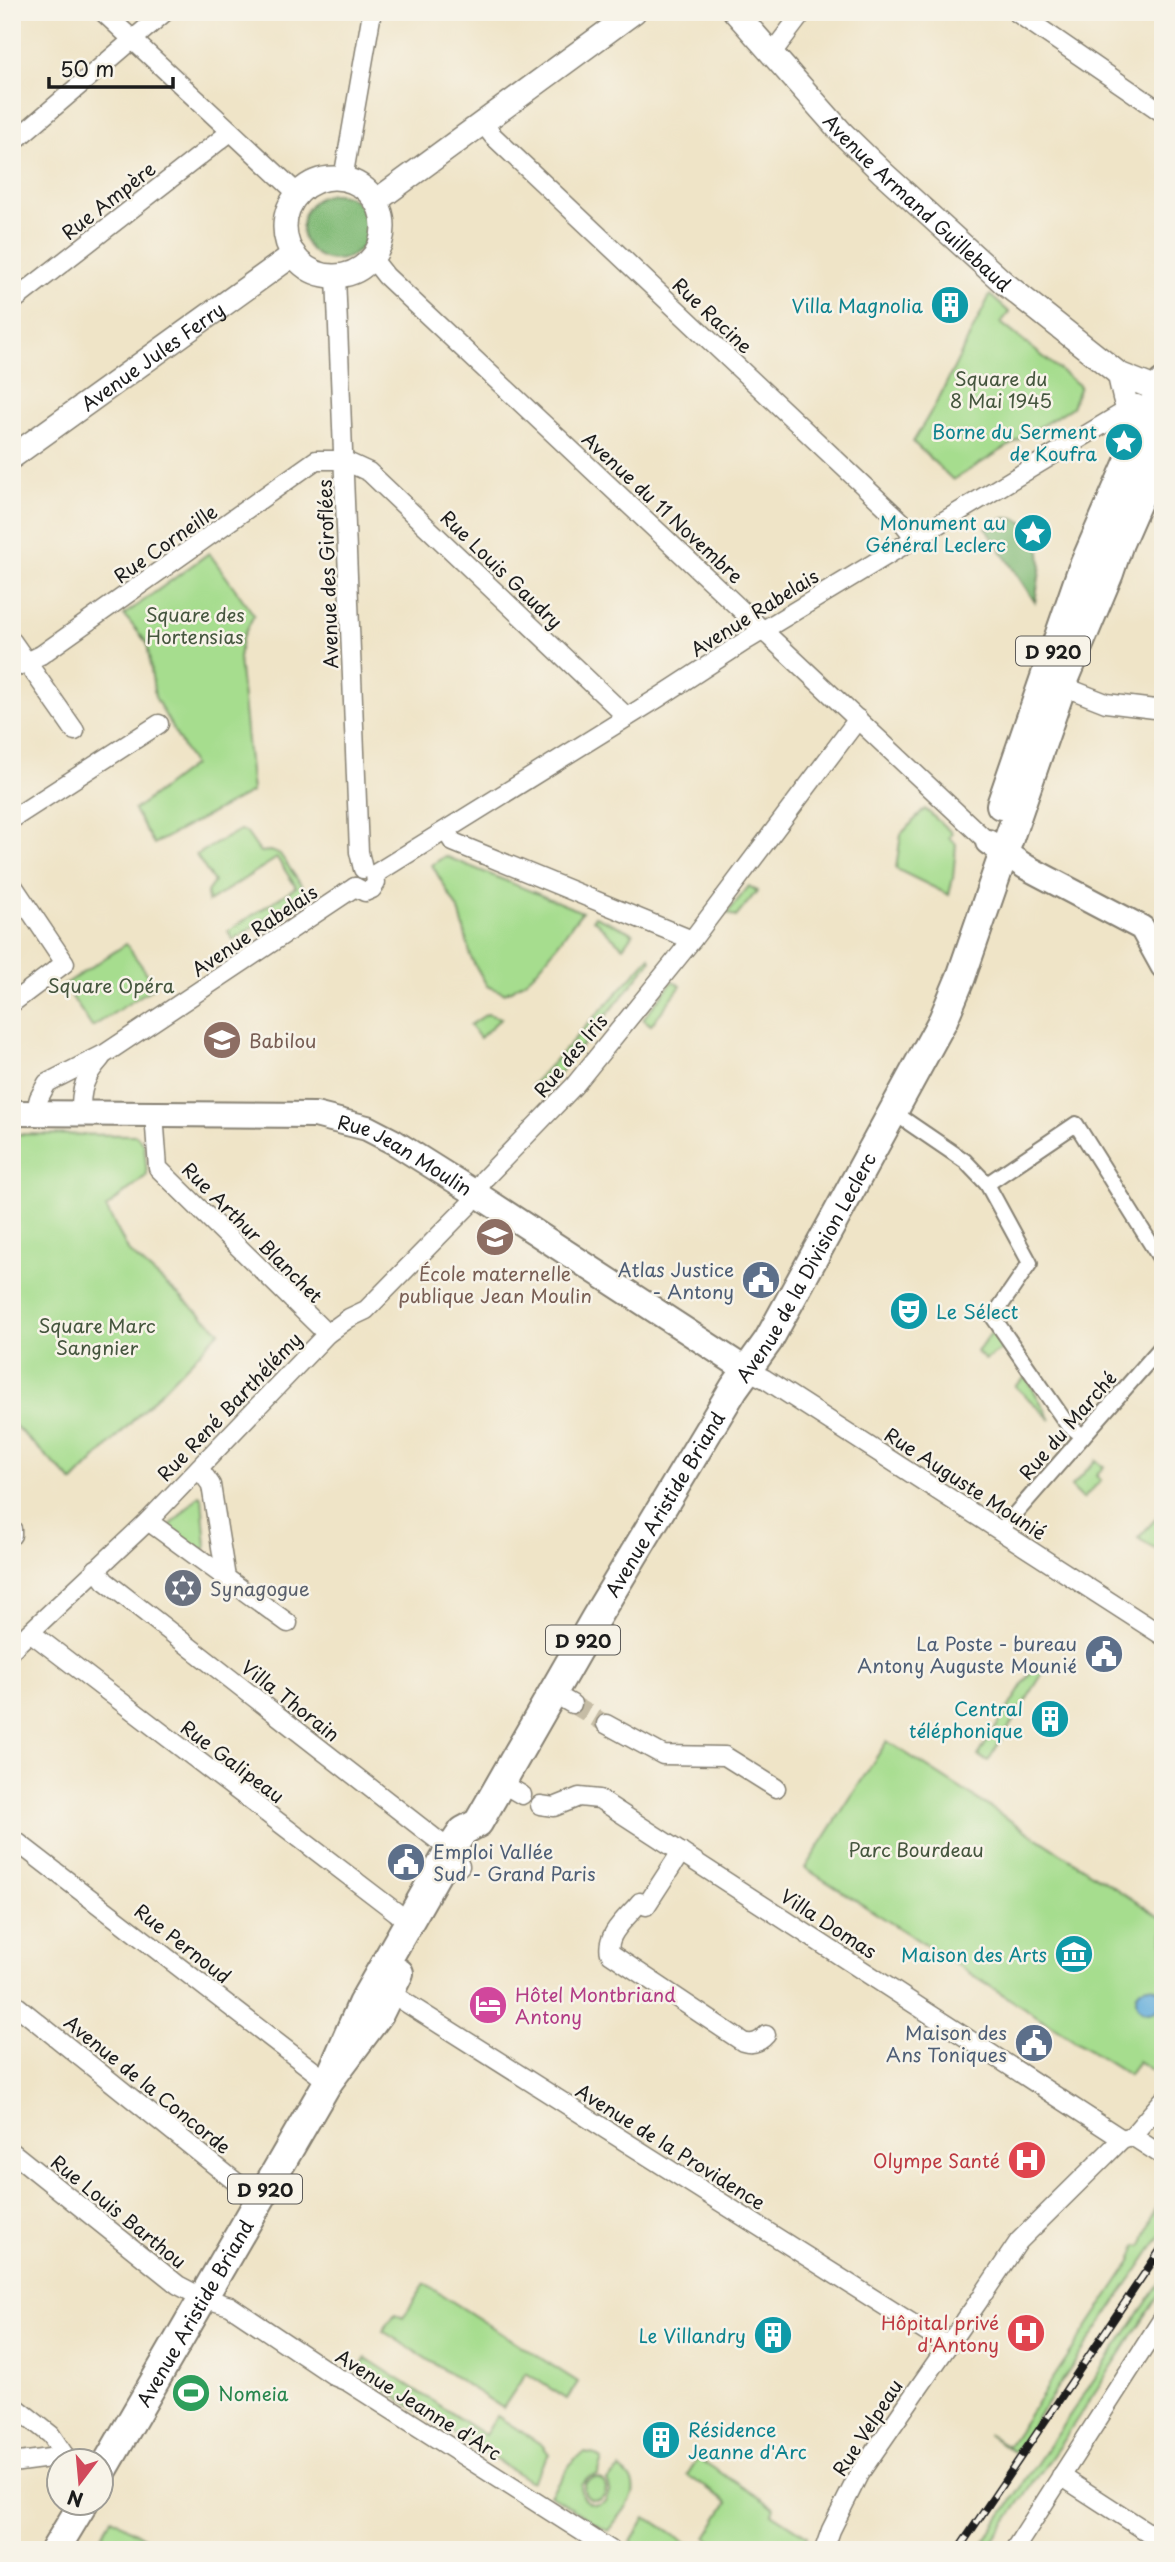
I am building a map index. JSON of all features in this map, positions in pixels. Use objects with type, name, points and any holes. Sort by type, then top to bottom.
[{"type":"main road","name":"Avenue de la Division Leclerc","points":[[746,1369],[771,1335],[943,1020],[961,977],[996,848],[1052,682],[1110,573],[1161,391]]},
{"type":"main road","points":[[996,848],[1153,928],[1163,966]]},
{"type":"main road","name":"Rue Jean Moulin","points":[[24,1113],[316,1115],[367,1128],[475,1193],[746,1369]]},
{"type":"main road","name":"Avenue Aristide Briand","points":[[116,2448],[328,2082],[379,2014],[384,1982],[409,1924],[455,1858],[478,1839],[478,1823],[511,1789],[746,1369]]},
{"type":"main road","name":"Avenue Aristide Briand","points":[[384,1982],[455,1858]]},
{"type":"main road","points":[[55,2550],[76,2516]]},
{"type":"street","points":[[103,12],[298,194]]},
{"type":"street","points":[[12,144],[165,12]]},
{"type":"street","points":[[343,179],[372,12]]},
{"type":"street","points":[[376,201],[634,12]]},
{"type":"street","name":"Avenue Armand Guillebaud","points":[[735,12],[842,132],[1004,283],[1119,374],[1161,391]]},
{"type":"street","points":[[772,53],[803,12]]},
{"type":"street","points":[[1016,12],[1163,113]]},
{"type":"street","name":"Rue Racine","points":[[482,122],[493,136],[903,523],[914,537]]},
{"type":"street","name":"Rue Ampère","points":[[12,302],[229,132]]},
{"type":"street","points":[[328,179],[343,179],[367,191],[376,201],[382,215],[380,245],[362,268],[350,274],[320,274],[305,266],[294,254],[287,239],[286,222],[290,206],[298,194],[313,184],[328,179]]},
{"type":"street","name":"Avenue Jules Ferry","points":[[12,457],[294,254]]},
{"type":"street","name":"Avenue du 11 Novembre","points":[[372,258],[386,276],[996,848]]},
{"type":"street","name":"Avenue des Giroflées","points":[[336,276],[359,852],[369,871]]},
{"type":"street","points":[[1119,374],[1149,428]]},
{"type":"street","name":"Avenue Rabelais","points":[[24,1113],[39,1098],[47,1083],[106,1053],[355,887],[354,875],[369,871],[446,831],[914,537],[1149,428]]},
{"type":"street","name":"Rue Corneille","points":[[20,666],[183,556],[316,460],[343,460]]},
{"type":"street","name":"Rue Louis Gaudry","points":[[343,460],[369,472],[626,718]]},
{"type":"street","points":[[12,641],[20,666],[75,731]]},
{"type":"street","points":[[1052,682],[1107,704],[1163,710]]},
{"type":"street","name":"Rue des Iris","points":[[475,1193],[485,1178],[574,1086],[692,940],[858,719]]},
{"type":"street","points":[[12,819],[159,724]]},
{"type":"street","points":[[446,831],[453,842],[692,940]]},
{"type":"street","points":[[12,884],[65,963],[12,1003]]},
{"type":"street","name":"Avenue Rabelais","points":[[81,1114],[83,1081],[106,1053]]},
{"type":"street","name":"Rue Arthur Blanchet","points":[[154,1114],[158,1168],[327,1334]]},
{"type":"street","points":[[899,1116],[965,1161],[987,1184],[1030,1264],[993,1317],[1067,1424],[1083,1436]]},
{"type":"street","points":[[987,1184],[1076,1124],[1163,1264]]},
{"type":"street","name":"Rue René Barthélémy","points":[[12,1649],[148,1521],[327,1334],[366,1310],[469,1205],[475,1193]]},
{"type":"street","name":"Rue du Marché","points":[[1001,1530],[1163,1345]]},
{"type":"street","name":"Rue Auguste Mounié","points":[[746,1369],[1163,1636]]},
{"type":"street","points":[[199,1468],[211,1485],[226,1578]]},
{"type":"street","points":[[148,1521],[288,1623]]},
{"type":"street","points":[[12,1529],[12,1535]]},
{"type":"street","name":"Villa Thorain","points":[[96,1569],[105,1581],[455,1858]]},
{"type":"street","name":"Rue Galipeau","points":[[30,1632],[409,1924]]},
{"type":"street","points":[[606,1724],[663,1755],[725,1756],[776,1788]]},
{"type":"street","name":"Villa Domas","points":[[540,1805],[554,1807],[579,1797],[599,1799],[1127,2138],[1163,2156]]},
{"type":"street","name":"Rue Pernoud","points":[[12,1838],[328,2082]]},
{"type":"street","points":[[681,1852],[646,1906],[640,1902],[612,1935],[608,1943],[610,1953],[743,2042],[753,2043],[762,2040],[766,2035]]},
{"type":"street","name":"Avenue de la Providence","points":[[384,1982],[948,2346]]},
{"type":"street","name":"Avenue de la Concorde","points":[[12,2002],[237,2183],[261,2196]]},
{"type":"street","name":"Rue Velpeau","points":[[824,2550],[859,2473],[1019,2241],[1163,2100]]},
{"type":"street","name":"Rue Louis Barthou","points":[[12,2152],[178,2285],[203,2298]]},
{"type":"street","name":"Avenue Jeanne d'Arc","points":[[203,2298],[230,2306],[336,2377],[348,2382],[611,2550]]},
{"type":"street","points":[[1014,2550],[1163,2318]]},
{"type":"street","points":[[12,2404],[51,2435],[60,2446]]},
{"type":"street","points":[[12,2463],[46,2460]]},
{"type":"street","points":[[1061,2476],[1163,2542]]},
{"type":"green space","points":[[335,194],[348,197],[358,204],[365,214],[368,227],[365,240],[358,250],[348,257],[335,260],[322,257],[312,250],[305,240],[302,227],[305,214],[312,204],[322,197]]},
{"type":"green space","name":"Square du 8 Mai 1945","points":[[990,295],[1009,312],[1001,323],[1080,386],[1072,407],[953,480],[913,442],[939,398]]},
{"type":"green space","points":[[1005,518],[1017,519],[1030,526],[1028,530],[1035,540],[1039,539],[1041,565],[1035,602],[986,528]]},
{"type":"green space","name":"Square des Hortensias","points":[[209,553],[254,615],[242,639],[239,658],[252,792],[154,844],[134,810],[193,765],[155,697],[147,643],[124,615]]},
{"type":"green space","points":[[925,809],[952,833],[949,838],[956,844],[949,895],[896,869],[901,834]]},
{"type":"green space","points":[[240,830],[246,832],[260,852],[280,854],[306,892],[233,940],[228,931],[296,887],[277,858],[208,902],[207,892],[214,882],[196,855]]},
{"type":"green space","points":[[445,856],[582,912],[538,969],[504,993],[487,986],[471,958],[460,913],[432,865]]},
{"type":"green space","points":[[749,886],[757,891],[736,917],[727,913]]},
{"type":"green space","points":[[595,916],[633,933],[623,947],[593,919]]},
{"type":"green space","name":"Square Opéra","points":[[126,944],[156,986],[92,1027],[64,985]]},
{"type":"green space","points":[[650,957],[651,961],[543,1093],[532,1085]]},
{"type":"green space","points":[[673,981],[681,986],[651,1025],[643,1019]]},
{"type":"green space","points":[[487,1014],[501,1018],[480,1038],[470,1025]]},
{"type":"green space","name":"Square Marc Sangnier","points":[[12,1134],[136,1135],[144,1144],[147,1175],[106,1208],[129,1252],[220,1331],[73,1482],[12,1423]]},
{"type":"green space","points":[[994,1329],[1006,1347],[985,1360],[977,1352]]},
{"type":"green space","points":[[1026,1377],[1051,1420],[1015,1386]]},
{"type":"green space","points":[[1096,1460],[1104,1467],[1096,1476],[1101,1480],[1083,1499],[1071,1487]]},
{"type":"green space","points":[[199,1495],[202,1497],[206,1547],[201,1552],[167,1529]]},
{"type":"green space","points":[[1163,1511],[1163,1554],[1138,1538]]},
{"type":"green space","points":[[1034,1667],[1043,1673],[988,1761],[978,1756]]},
{"type":"green space","name":"Parc Bourdeau","points":[[887,1741],[1163,1919],[1163,2078],[1138,2061],[1129,2075],[805,1868]]},
{"type":"green space","points":[[1163,2188],[1163,2232],[1014,2452],[987,2434],[1008,2446],[1131,2262],[1137,2245],[1142,2246]]},
{"type":"green space","points":[[1163,2278],[1163,2289],[1060,2445],[986,2550],[978,2550]]},
{"type":"green space","points":[[425,2284],[578,2382],[567,2399],[526,2373],[503,2408],[383,2331],[395,2314],[403,2318]]},
{"type":"green space","points":[[366,2358],[485,2435],[497,2416],[542,2445],[549,2454],[531,2482],[356,2372]]},
{"type":"green space","points":[[584,2453],[602,2459],[597,2475],[588,2477],[581,2485],[582,2495],[587,2502],[595,2504],[605,2501],[610,2489],[607,2480],[620,2469],[633,2484],[631,2500],[608,2531],[550,2495],[574,2459]]},
{"type":"green space","points":[[698,2458],[774,2507],[772,2513],[807,2536],[803,2550],[726,2550],[706,2537],[728,2502],[687,2475]]},
{"type":"green space","points":[[595,2478],[603,2481],[606,2489],[603,2497],[595,2500],[587,2497],[584,2489],[587,2481]]},
{"type":"green space","points":[[112,2518],[153,2543],[158,2550],[93,2550]]},
{"type":"green space","points":[[645,2518],[698,2550],[643,2550],[631,2542]]},
{"type":"water","points":[[1149,1986],[1158,1990],[1162,1999],[1158,2008],[1149,2012],[1140,2008],[1136,1999],[1140,1990]]},
{"type":"tunnel","points":[[572,1704],[606,1724]]},
{"type":"railway","points":[[958,2550],[1163,2246]]},
{"type":"place","name":"Villa Magnolia","points":[[950,305]]},
{"type":"place","name":"Borne du Serment de Koufra","points":[[1124,442]]},
{"type":"place","name":"Monument au Général Leclerc","points":[[1033,533]]},
{"type":"place","name":"Babilou","points":[[222,1040]]},
{"type":"place","name":"École maternelle publique Jean Moulin","points":[[495,1237]]},
{"type":"place","name":"Atlas Justice - Antony","points":[[761,1280]]},
{"type":"place","name":"Le Sélect","points":[[909,1311]]},
{"type":"place","name":"Synagogue","points":[[183,1588]]},
{"type":"place","name":"La Poste - bureau Antony Auguste Mounié","points":[[1104,1654]]},
{"type":"place","name":"Central téléphonique","points":[[1050,1719]]},
{"type":"place","name":"Emploi Vallée Sud - Grand Paris","points":[[406,1862]]},
{"type":"place","name":"Maison des Arts","points":[[1074,1954]]},
{"type":"place","name":"Hôtel Montbriand Antony","points":[[488,2005]]},
{"type":"place","name":"Maison des Ans Toniques","points":[[1034,2043]]},
{"type":"place","name":"Olympe Santé","points":[[1027,2160]]},
{"type":"place","name":"Hôpital privé d'Antony","points":[[1026,2333]]},
{"type":"place","name":"Le Villandry","points":[[773,2335]]},
{"type":"place","name":"Nomeia","points":[[191,2393]]},
{"type":"place","name":"Résidence Jeanne d'Arc","points":[[661,2440]]}]
